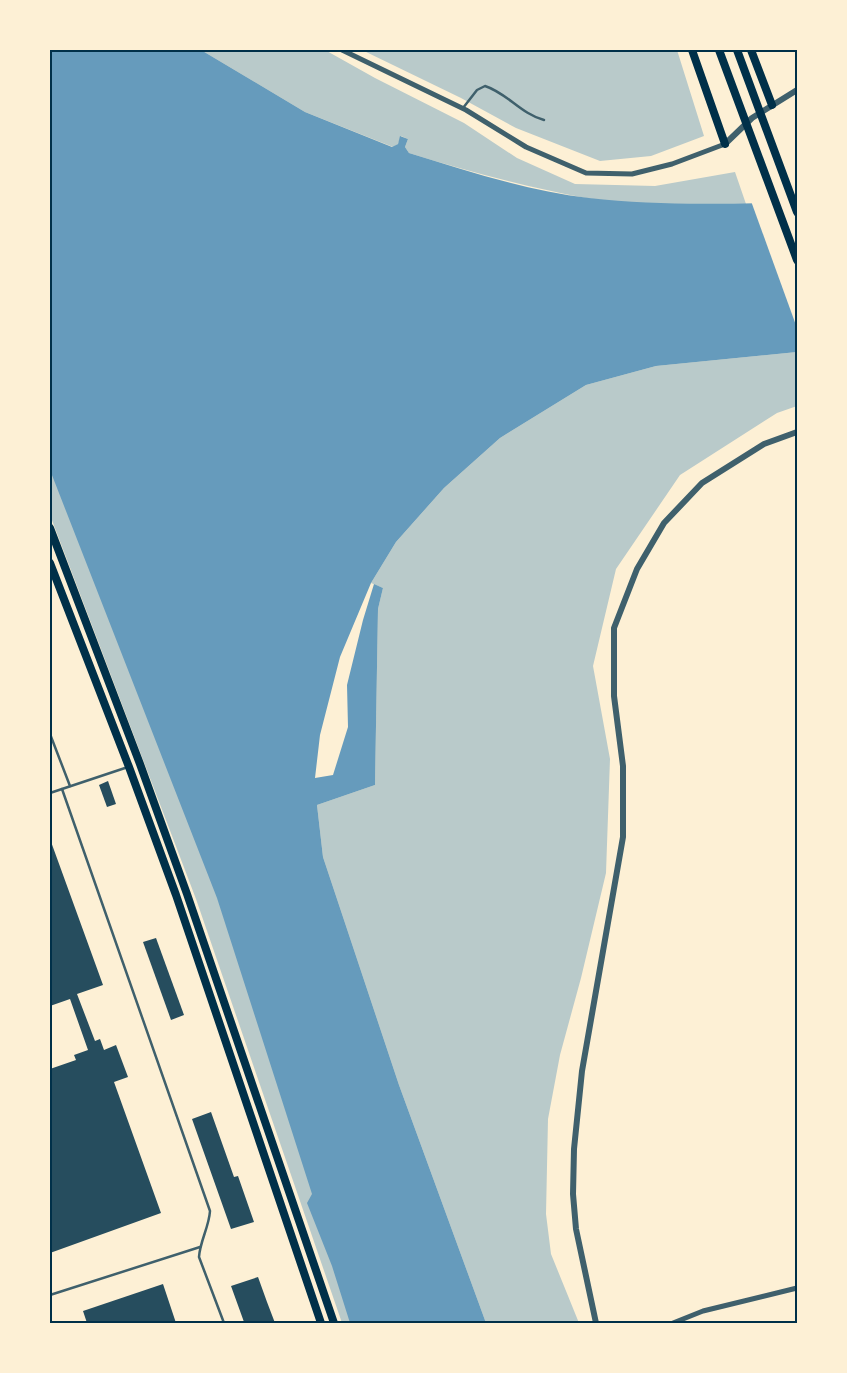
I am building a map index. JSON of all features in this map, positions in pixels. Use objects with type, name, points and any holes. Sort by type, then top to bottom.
[{"type":"main road","points":[[692,50],[725,144]]},
{"type":"main road","points":[[719,50],[797,260]]},
{"type":"main road","points":[[737,50],[797,212]]},
{"type":"main road","points":[[751,50],[772,105]]},
{"type":"main road","points":[[50,528],[180,876],[334,1323]]},
{"type":"main road","points":[[50,563],[129,767],[179,904],[321,1323]]},
{"type":"street","points":[[342,50],[463,109],[526,147],[586,173],[632,174],[672,164],[725,144],[752,118],[797,90]]},
{"type":"street","points":[[596,1323],[576,1229],[573,1194],[574,1149],[582,1071],[623,837],[623,766],[614,696],[614,628],[637,569],[664,523],[702,483],[764,444],[797,432]]},
{"type":"street","points":[[673,1323],[703,1311],[797,1288]]},
{"type":"lane","points":[[463,109],[477,90],[485,86],[495,89],[531,116],[544,120]]},
{"type":"lane","points":[[50,734],[70,786]]},
{"type":"lane","points":[[50,793],[129,767]]},
{"type":"lane","points":[[62,789],[210,1211],[209,1223],[200,1247],[199,1257],[224,1323]]},
{"type":"lane","points":[[50,1295],[200,1247]]},
{"type":"shaded area","points":[[201,50],[325,50],[375,78],[464,123],[517,158],[575,184],[655,186],[735,172],[746,204],[706,205],[606,201],[541,189],[453,166],[409,153],[405,147],[408,139],[401,136],[398,144],[393,147],[305,112]]},
{"type":"shaded area","points":[[362,50],[677,50],[704,136],[651,156],[600,161],[516,128],[461,98]]},
{"type":"shaded area","points":[[797,352],[797,406],[777,413],[680,475],[616,569],[593,666],[610,759],[606,873],[560,1055],[548,1119],[546,1214],[551,1254],[579,1323],[486,1323],[399,1085],[323,857],[317,805],[375,785],[378,609],[383,588],[371,583],[396,542],[444,488],[500,438],[586,385],[656,366]]},
{"type":"shaded area","points":[[50,434],[216,889],[360,1323],[342,1323],[196,899],[50,515]]},
{"type":"water","points":[[50,50],[201,50],[305,112],[392,147],[398,144],[400,136],[408,139],[405,147],[409,153],[498,180],[543,191],[615,201],[719,204],[797,202],[797,352],[656,366],[586,385],[500,438],[444,488],[396,542],[371,583],[340,657],[320,735],[315,778],[333,775],[348,727],[347,685],[363,620],[374,584],[383,588],[378,609],[375,785],[317,805],[323,857],[399,1085],[486,1323],[350,1323],[332,1266],[307,1203],[312,1194],[217,898],[50,470]]},
{"type":"pier","points":[[797,200],[797,328],[751,201]]},
{"type":"building","points":[[108,781],[116,804],[107,807],[99,785]]},
{"type":"building","points":[[50,839],[103,985],[77,994],[95,1041],[100,1039],[104,1050],[116,1045],[128,1077],[114,1082],[161,1213],[50,1253],[50,1069],[76,1060],[74,1055],[88,1050],[70,999],[50,1006]]},
{"type":"building","points":[[156,938],[184,1015],[171,1020],[143,942]]},
{"type":"building","points":[[211,1112],[234,1177],[238,1176],[254,1222],[231,1229],[192,1119]]},
{"type":"building","points":[[258,1277],[275,1323],[244,1322],[231,1286]]},
{"type":"building","points":[[163,1284],[176,1323],[87,1323],[83,1311]]}]
